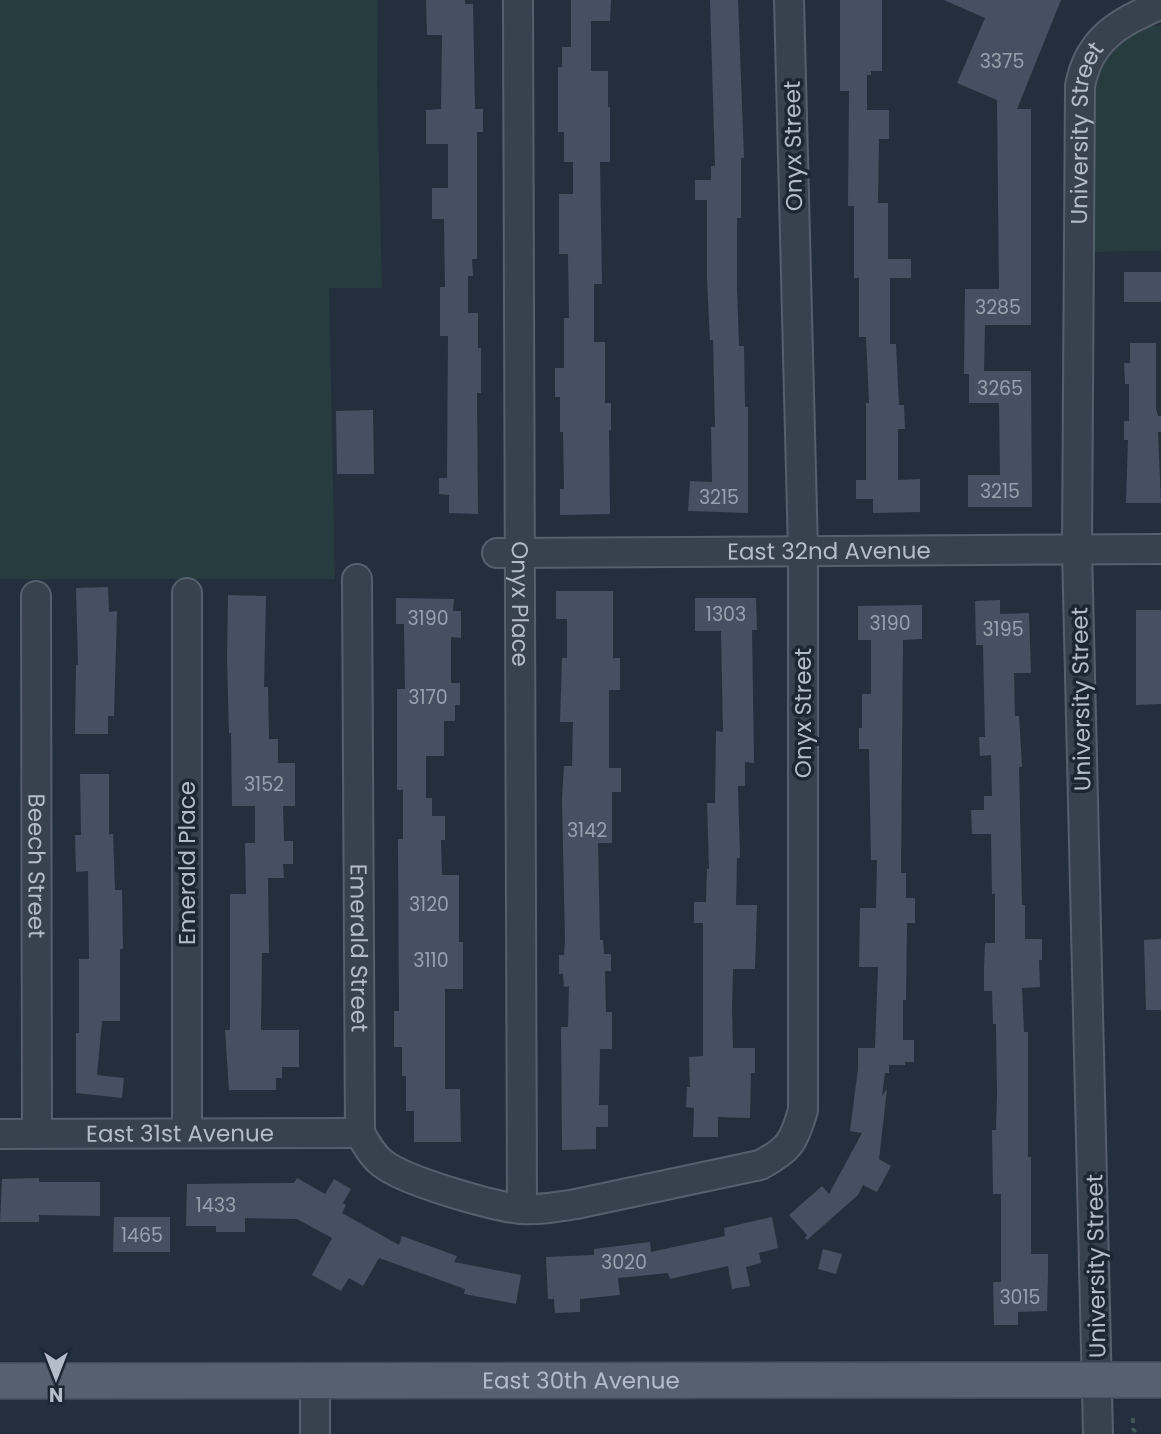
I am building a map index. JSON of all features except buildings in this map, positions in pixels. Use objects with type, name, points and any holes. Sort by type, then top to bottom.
[{"type":"main road","name":"East 30th Avenue","points":[[0,1381],[1161,1380]]},
{"type":"street","name":"Onyx Place","points":[[518,0],[509,552],[522,1209]]},
{"type":"street","name":"Onyx Street","points":[[522,1209],[548,1209],[576,1204],[760,1165],[779,1155],[796,1137],[803,1111],[803,551],[789,0]]},
{"type":"street","name":"University Street","points":[[1098,1434],[1099,1382],[1077,549],[1080,86],[1090,57],[1108,33],[1121,23],[1161,4]]},
{"type":"street","name":"East 32nd Avenue","points":[[509,552],[1161,549]]},
{"type":"street","name":"Emerald Street","points":[[357,579],[360,1133]]},
{"type":"street","name":"Emerald Place","points":[[187,593],[187,1132]]},
{"type":"street","name":"Beech Street","points":[[36,596],[37,1134]]},
{"type":"street","points":[[360,1133],[368,1149],[383,1164],[406,1177],[494,1205],[522,1209]]},
{"type":"street","name":"East 31st Avenue","points":[[0,1134],[360,1133]]},
{"type":"street","points":[[315,1381],[315,1434]]},
{"type":"path","points":[[1133,1418],[1133,1429],[1137,1434]]},
{"type":"green space","points":[[0,0],[378,0],[377,85],[382,288],[329,288],[335,579],[0,579]]},
{"type":"green space","points":[[1145,26],[1161,26],[1161,251],[1094,252],[1094,91],[1102,64],[1115,44]]}]
